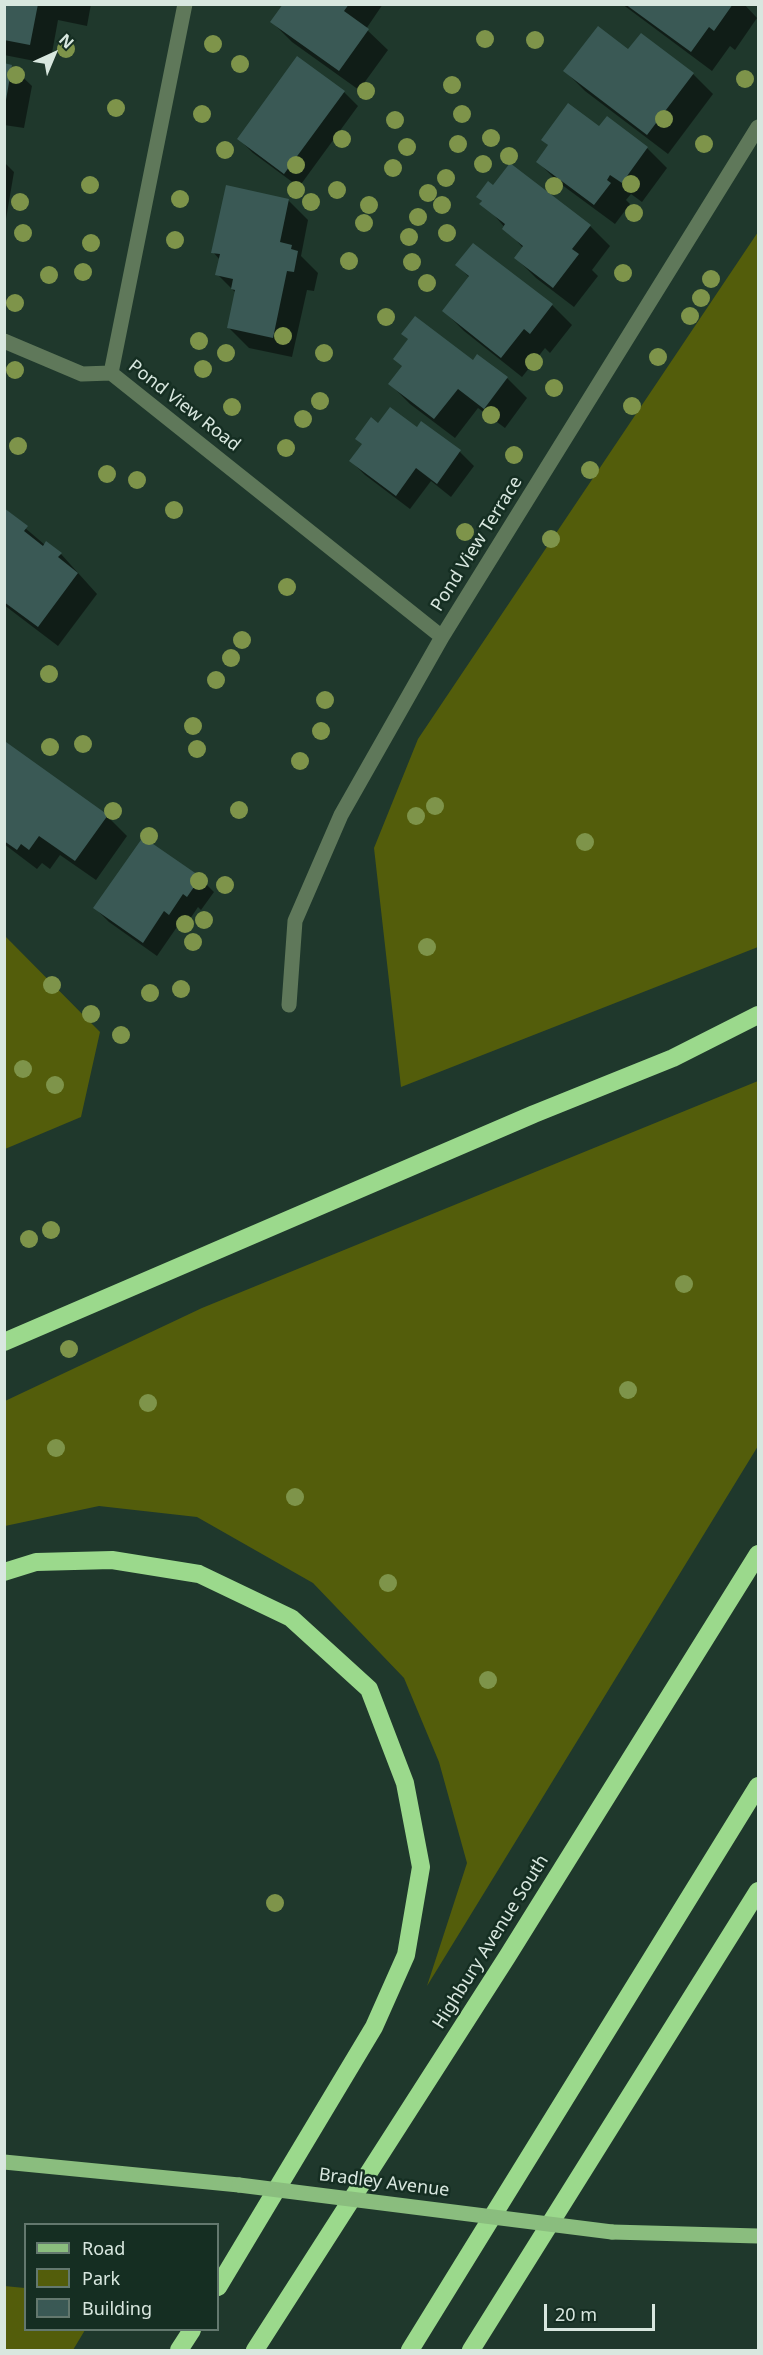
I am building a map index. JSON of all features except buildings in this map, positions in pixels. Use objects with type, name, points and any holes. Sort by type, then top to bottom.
[{"type":"highway","points":[[4,1342],[534,1114],[673,1058],[759,1015]]},
{"type":"highway","name":"Highbury Avenue South","points":[[255,2350],[507,1957],[759,1554]]},
{"type":"highway","points":[[4,1572],[36,1562],[112,1560],[199,1574],[291,1618],[369,1689],[405,1783],[421,1867],[406,1955],[374,2027],[219,2285]]},
{"type":"highway","points":[[410,2350],[759,1786]]},
{"type":"highway","points":[[471,2350],[759,1891]]},
{"type":"highway","points":[[179,2350],[191,2331]]},
{"type":"main road","name":"Bradley Avenue","points":[[4,2162],[239,2185],[612,2232],[759,2236]]},
{"type":"street","name":"Pond View Road","points":[[186,4],[111,374],[442,637]]},
{"type":"street","name":"Pond View Terrace","points":[[289,1005],[295,921],[341,814],[442,637],[759,127]]},
{"type":"street","points":[[4,341],[82,374],[111,374]]},
{"type":"green space","points":[[758,232],[758,947],[401,1087],[374,848],[418,739]]},
{"type":"green space","points":[[4,935],[100,1032],[81,1117],[5,1149]]},
{"type":"green space","points":[[758,1081],[758,1446],[427,1986],[467,1863],[439,1762],[404,1678],[313,1583],[197,1517],[99,1506],[5,1526],[5,1401],[202,1308]]},
{"type":"green space","points":[[4,2286],[24,2288],[24,2331],[84,2331],[73,2350],[5,2350]]}]
